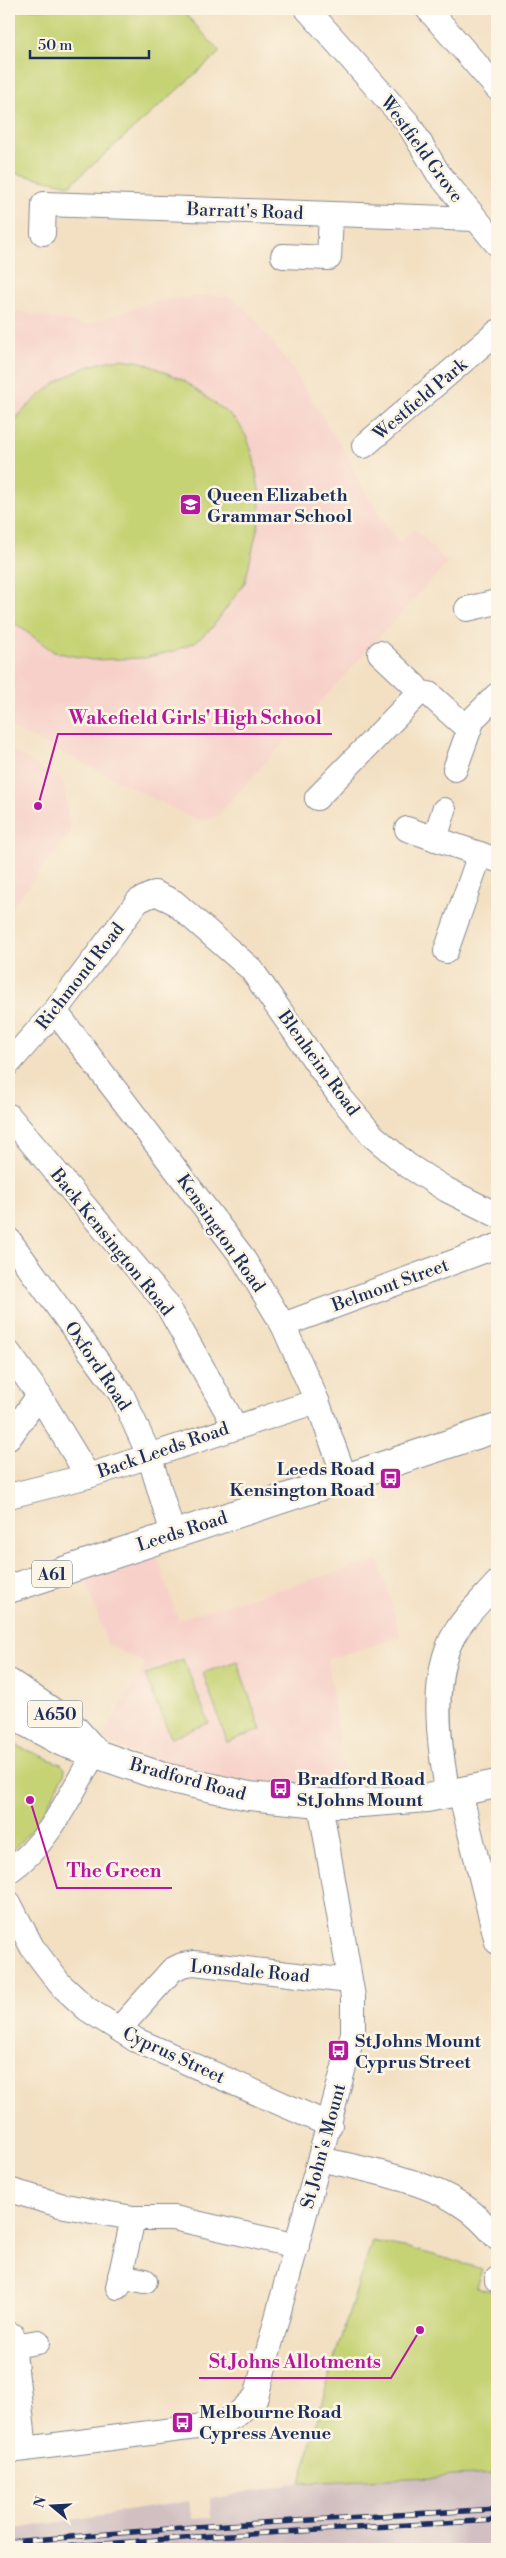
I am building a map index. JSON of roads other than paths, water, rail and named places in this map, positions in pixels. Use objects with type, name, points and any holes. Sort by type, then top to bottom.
[{"type":"main road","name":"Leeds Road","points":[[9,1588],[497,1428]]},
{"type":"main road","name":"A650","points":[[9,1683],[70,1724],[95,1752]]},
{"type":"main road","name":"A650","points":[[9,1713],[52,1738],[95,1752]]},
{"type":"main road","name":"Bradford Road","points":[[95,1752],[143,1770],[201,1787],[249,1796],[320,1803],[361,1803],[454,1793]]},
{"type":"main road","name":"A650","points":[[454,1793],[497,1784]]},
{"type":"street","name":"Westfield Grove","points":[[307,9],[408,123],[438,172],[497,244]]},
{"type":"street","points":[[428,9],[497,88]]},
{"type":"street","name":"Barratt's Road","points":[[43,233],[44,204],[475,219]]},
{"type":"street","points":[[284,256],[330,258],[331,214]]},
{"type":"street","name":"Westfield Park","points":[[364,446],[497,332]]},
{"type":"street","points":[[467,609],[497,602]]},
{"type":"street","points":[[380,653],[415,686],[419,693]]},
{"type":"street","points":[[419,693],[429,694],[468,728]]},
{"type":"street","points":[[317,798],[419,693]]},
{"type":"street","points":[[455,769],[468,728],[473,719],[497,695]]},
{"type":"street","points":[[435,838],[444,810]]},
{"type":"street","points":[[407,829],[488,857],[446,951]]},
{"type":"street","name":"Richmond Road","points":[[9,1063],[55,1011],[138,901],[154,893]]},
{"type":"street","name":"Blenheim Road","points":[[154,893],[174,902],[251,969],[341,1098],[373,1136],[407,1165],[446,1190],[497,1215]]},
{"type":"street","name":"Kensington Road","points":[[55,1011],[242,1255],[283,1325],[317,1401],[344,1478]]},
{"type":"street","name":"Back Kensington Road","points":[[9,1116],[166,1303],[235,1426]]},
{"type":"street","name":"Oxford Road","points":[[9,1240],[122,1395],[149,1455],[173,1534]]},
{"type":"street","name":"Belmont Street","points":[[283,1325],[497,1246]]},
{"type":"street","points":[[9,1353],[39,1395],[88,1476]]},
{"type":"street","points":[[9,1438],[39,1395]]},
{"type":"street","name":"Back Leeds Road","points":[[9,1496],[88,1476],[235,1426],[317,1401]]},
{"type":"street","points":[[497,1583],[455,1633],[443,1662],[440,1726],[454,1793],[497,1942]]},
{"type":"street","points":[[9,1871],[30,1855],[42,1840],[95,1752]]},
{"type":"street","name":"St John's Mount","points":[[17,2450],[220,2424],[239,2413],[256,2397],[353,2033],[354,2004],[320,1803]]},
{"type":"street","name":"Cyprus Street","points":[[9,1903],[32,1947],[60,1984],[87,2009],[136,2040],[330,2125]]},
{"type":"street","name":"Lonsdale Road","points":[[119,2030],[172,1970],[182,1964],[194,1963],[349,1980]]},
{"type":"street","points":[[320,2159],[413,2183],[459,2203],[482,2220],[497,2238]]},
{"type":"street","points":[[9,2191],[60,2205],[133,2218],[174,2218],[297,2246]]},
{"type":"street","points":[[133,2218],[119,2281],[144,2282]]},
{"type":"street","points":[[17,2450],[12,2340],[38,2342]]},
{"type":"railway","points":[[9,2542],[194,2527],[497,2509]]},
{"type":"railway","points":[[37,2549],[196,2537],[497,2520]]},
{"type":"place","name":"Queen Elizabeth Grammar School","points":[[191,505]]},
{"type":"place","name":"Wakefield Girls' High School","points":[[38,806]]},
{"type":"place","name":"Leeds Road Kensington Road","points":[[391,1479]]},
{"type":"place","name":"Bradford Road St Johns Mount","points":[[281,1789]]},
{"type":"place","name":"The Green","points":[[30,1800]]},
{"type":"place","name":"St Johns Mount Cyprus Street","points":[[339,2051]]},
{"type":"place","name":"St Johns Allotments","points":[[420,2330]]},
{"type":"place","name":"Melbourne Road Cypress Avenue","points":[[183,2422]]}]
